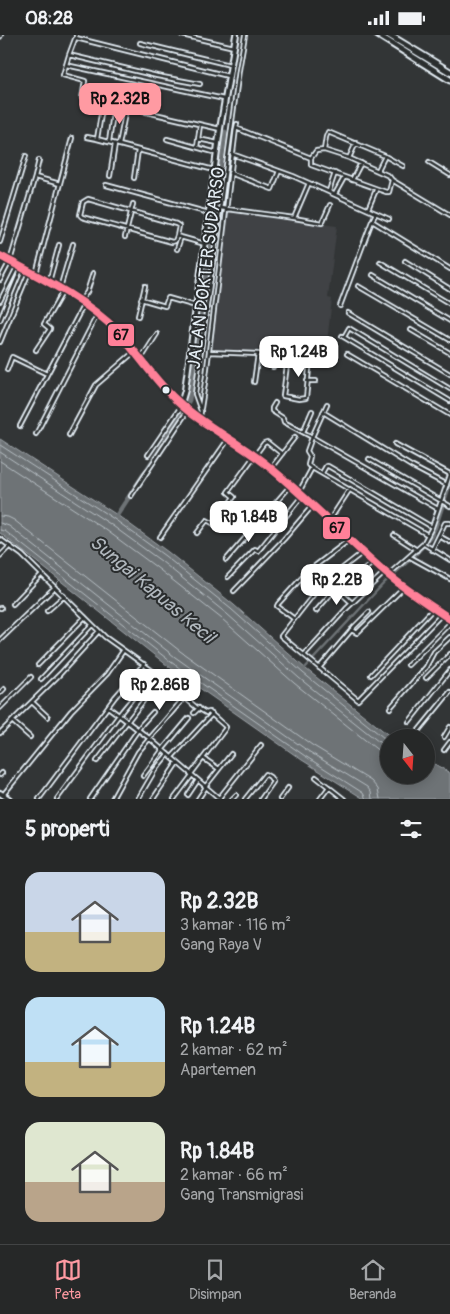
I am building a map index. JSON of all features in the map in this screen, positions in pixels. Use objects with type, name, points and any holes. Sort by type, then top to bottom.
[{"type":"highway","points":[[378,35],[450,80]]},
{"type":"highway","points":[[389,35],[450,73]]},
{"type":"main road","points":[[183,406],[224,99],[236,35]]},
{"type":"main road","points":[[0,255],[80,301],[116,330],[141,361],[183,406],[271,468],[388,574],[450,621]]},
{"type":"main road","points":[[2,794],[9,799]]},
{"type":"street","points":[[182,35],[234,47]]},
{"type":"street","points":[[200,418],[200,410],[195,394],[219,210],[245,35]]},
{"type":"street","points":[[90,99],[82,98],[85,81],[63,75],[76,36],[228,76]]},
{"type":"street","points":[[140,43],[230,65]]},
{"type":"street","points":[[69,55],[200,84]]},
{"type":"street","points":[[67,65],[224,99]]},
{"type":"street","points":[[175,89],[177,80]]},
{"type":"street","points":[[97,139],[103,103],[220,129]]},
{"type":"street","points":[[109,142],[114,106]]},
{"type":"street","points":[[119,145],[126,108]]},
{"type":"street","points":[[197,147],[200,125]]},
{"type":"street","name":"JALAN DOKTER SUDARSO","points":[[200,410],[205,389],[237,126],[311,158]]},
{"type":"street","points":[[324,150],[328,132],[404,166]]},
{"type":"street","points":[[87,137],[214,170]]},
{"type":"street","points":[[36,275],[72,138]]},
{"type":"street","points":[[167,139],[217,153]]},
{"type":"street","points":[[198,139],[218,143]]},
{"type":"street","points":[[349,158],[356,143]]},
{"type":"street","points":[[110,176],[115,144]]},
{"type":"street","points":[[134,178],[138,150]]},
{"type":"street","points":[[392,180],[388,193],[311,165],[311,158],[316,151],[324,150],[349,158],[389,176],[392,180],[450,215]]},
{"type":"street","points":[[232,155],[329,191],[389,219]]},
{"type":"street","points":[[0,243],[26,156]]},
{"type":"street","points":[[378,170],[384,156]]},
{"type":"street","points":[[0,280],[10,261],[40,160]]},
{"type":"street","points":[[429,162],[450,175]]},
{"type":"street","points":[[352,180],[361,163]]},
{"type":"street","points":[[230,173],[272,189],[279,171]]},
{"type":"street","points":[[329,191],[335,173]]},
{"type":"street","points":[[35,177],[60,184]]},
{"type":"street","points":[[335,194],[344,177]]},
{"type":"street","points":[[294,218],[309,183]]},
{"type":"street","points":[[106,185],[210,211],[226,209],[322,223],[330,205]]},
{"type":"street","points":[[223,188],[228,189]]},
{"type":"street","points":[[368,209],[377,189]]},
{"type":"street","points":[[222,194],[228,195]]},
{"type":"street","points":[[178,249],[179,236],[176,224],[88,199],[83,202],[80,215],[82,217],[172,242],[179,236]]},
{"type":"street","points":[[125,237],[133,204]]},
{"type":"street","points":[[340,306],[376,213]]},
{"type":"street","points":[[372,221],[450,269]]},
{"type":"street","points":[[218,223],[224,224]]},
{"type":"street","points":[[179,236],[205,244]]},
{"type":"street","points":[[49,282],[59,245]]},
{"type":"street","points":[[36,351],[50,329],[44,324],[61,290],[73,245]]},
{"type":"street","points":[[380,261],[450,304]]},
{"type":"street","points":[[405,261],[450,289]]},
{"type":"street","points":[[0,301],[20,266]]},
{"type":"street","points":[[0,321],[20,266]]},
{"type":"street","points":[[202,266],[212,267]]},
{"type":"street","points":[[0,342],[30,271]]},
{"type":"street","points":[[80,301],[87,292],[93,273]]},
{"type":"street","points":[[373,275],[450,321]]},
{"type":"street","points":[[138,316],[145,286]]},
{"type":"street","points":[[358,286],[450,340]]},
{"type":"street","points":[[141,299],[164,306],[168,298],[196,306]]},
{"type":"street","points":[[20,426],[84,304]]},
{"type":"street","points":[[348,313],[450,374]]},
{"type":"street","points":[[36,433],[97,315]]},
{"type":"street","points":[[450,389],[349,328],[343,336],[450,401]]},
{"type":"street","points":[[411,330],[450,353]]},
{"type":"street","points":[[141,361],[158,334]]},
{"type":"street","points":[[69,435],[96,385],[134,352]]},
{"type":"street","points":[[209,352],[326,360]]},
{"type":"street","points":[[347,354],[450,415]]},
{"type":"street","points":[[254,382],[258,355]]},
{"type":"street","points":[[272,367],[274,356]]},
{"type":"street","points":[[7,369],[12,357],[47,374]]},
{"type":"street","points":[[288,357],[283,397],[306,399],[310,359]]},
{"type":"street","points":[[308,381],[316,381]]},
{"type":"street","points":[[275,403],[272,411],[283,418],[284,422],[438,509]]},
{"type":"street","points":[[327,404],[307,451],[310,456],[308,465],[428,535]]},
{"type":"street","points":[[148,455],[183,406]]},
{"type":"street","points":[[131,497],[170,435],[183,406]]},
{"type":"street","points":[[303,432],[312,411]]},
{"type":"street","points":[[324,412],[450,489]]},
{"type":"street","points":[[166,432],[170,435]]},
{"type":"street","points":[[271,468],[296,437]]},
{"type":"street","points":[[160,537],[229,438]]},
{"type":"street","points":[[197,533],[207,520],[214,524],[225,510],[234,497],[228,492],[254,455],[266,442],[282,454]]},
{"type":"street","points":[[304,655],[352,603],[388,574],[412,558],[417,550],[425,545],[438,509],[445,503],[450,475],[395,445]]},
{"type":"street","points":[[368,459],[445,503]]},
{"type":"street","points":[[321,473],[328,466],[432,527]]},
{"type":"street","points":[[228,577],[255,549],[258,551],[263,545],[301,494],[312,468]]},
{"type":"street","points":[[226,559],[291,485]]},
{"type":"street","points":[[329,521],[350,489]]},
{"type":"street","points":[[234,591],[284,539],[313,505]]},
{"type":"street","points":[[225,510],[235,518]]},
{"type":"street","points":[[432,550],[445,523],[450,523]]},
{"type":"street","points":[[394,535],[417,550]]},
{"type":"street","points":[[439,536],[450,542]]},
{"type":"street","points":[[0,539],[22,555],[92,625],[123,651],[144,664],[184,697],[199,708],[212,714],[224,725],[226,729],[174,799]]},
{"type":"street","points":[[294,619],[278,605],[300,579],[350,540]]},
{"type":"street","points":[[425,545],[450,560]]},
{"type":"street","points":[[0,557],[10,546]]},
{"type":"street","points":[[363,552],[321,585],[281,636],[358,700],[442,614]]},
{"type":"street","points":[[412,558],[450,579]]},
{"type":"street","points":[[347,583],[374,562]]},
{"type":"street","points":[[13,604],[41,575]]},
{"type":"street","points":[[0,640],[54,587]]},
{"type":"street","points":[[351,630],[357,633],[404,587]]},
{"type":"street","points":[[316,611],[336,588],[352,603]]},
{"type":"street","points":[[47,611],[64,596]]},
{"type":"street","points":[[370,675],[434,608]]},
{"type":"street","points":[[319,668],[369,612]]},
{"type":"street","points":[[38,665],[84,617]]},
{"type":"street","points":[[408,665],[450,621]]},
{"type":"street","points":[[41,679],[92,625]]},
{"type":"street","points":[[0,733],[99,631]]},
{"type":"street","points":[[390,709],[426,667],[434,652],[450,637]]},
{"type":"street","points":[[2,794],[71,711],[107,674],[123,651]]},
{"type":"street","points":[[426,678],[450,653]]},
{"type":"street","points":[[39,799],[108,707],[144,664]]},
{"type":"street","points":[[409,722],[450,670]]},
{"type":"street","points":[[57,799],[119,715],[154,672]]},
{"type":"street","points":[[0,709],[31,677]]},
{"type":"street","points":[[97,761],[161,678]]},
{"type":"street","points":[[112,799],[134,758],[149,737],[195,685]]},
{"type":"street","points":[[0,693],[4,689]]},
{"type":"street","points":[[420,729],[450,692]]},
{"type":"street","points":[[32,702],[48,717]]},
{"type":"street","points":[[108,707],[149,737],[220,799],[261,745]]},
{"type":"street","points":[[194,713],[199,708]]},
{"type":"street","points":[[90,799],[138,730],[153,712]]},
{"type":"street","points":[[172,757],[212,714]]},
{"type":"street","points":[[143,776],[189,717]]},
{"type":"street","points":[[12,721],[30,737]]},
{"type":"street","points":[[444,737],[450,727]]},
{"type":"street","points":[[444,750],[450,742]]},
{"type":"street","points":[[138,799],[168,754]]},
{"type":"street","points":[[198,799],[231,754]]},
{"type":"street","points":[[203,758],[219,769]]},
{"type":"street","points":[[153,799],[177,762]]},
{"type":"street","points":[[245,799],[264,774],[270,777],[273,782],[261,799]]},
{"type":"street","points":[[316,777],[341,798]]},
{"type":"street","points":[[188,795],[198,780]]},
{"type":"street","points":[[320,799],[329,787]]},
{"type":"street","points":[[280,799],[288,788]]},
{"type":"street","points":[[232,799],[236,795]]},
{"type":"shaded area","points":[[228,212],[337,226],[328,298],[332,299],[325,360],[210,348]]},
{"type":"water","name":"Sungai Kapuas Kecil","points":[[0,439],[117,515],[168,552],[234,605],[306,669],[381,729],[380,784],[435,784],[435,764],[450,773],[450,799],[364,799],[302,760],[168,666],[0,533]]},
{"type":"waterway","points":[[117,515],[159,451],[189,400],[225,132]]},
{"type":"waterway","points":[[188,414],[204,424]]},
{"type":"waterway","points":[[211,429],[225,439]]},
{"type":"waterway","points":[[229,442],[238,449]]},
{"type":"waterway","points":[[241,450],[246,454]]},
{"type":"waterway","points":[[254,460],[260,464]]},
{"type":"waterway","points":[[266,469],[282,480]]},
{"type":"waterway","points":[[304,669],[385,582],[416,555],[431,538],[450,486]]},
{"type":"waterway","points":[[55,585],[60,580]]},
{"type":"waterway","points":[[0,638],[52,588]]},
{"type":"transit line","name":"67","points":[[0,256],[62,289],[105,320],[125,339],[168,392],[187,409],[268,466],[386,573],[450,619]]}]
